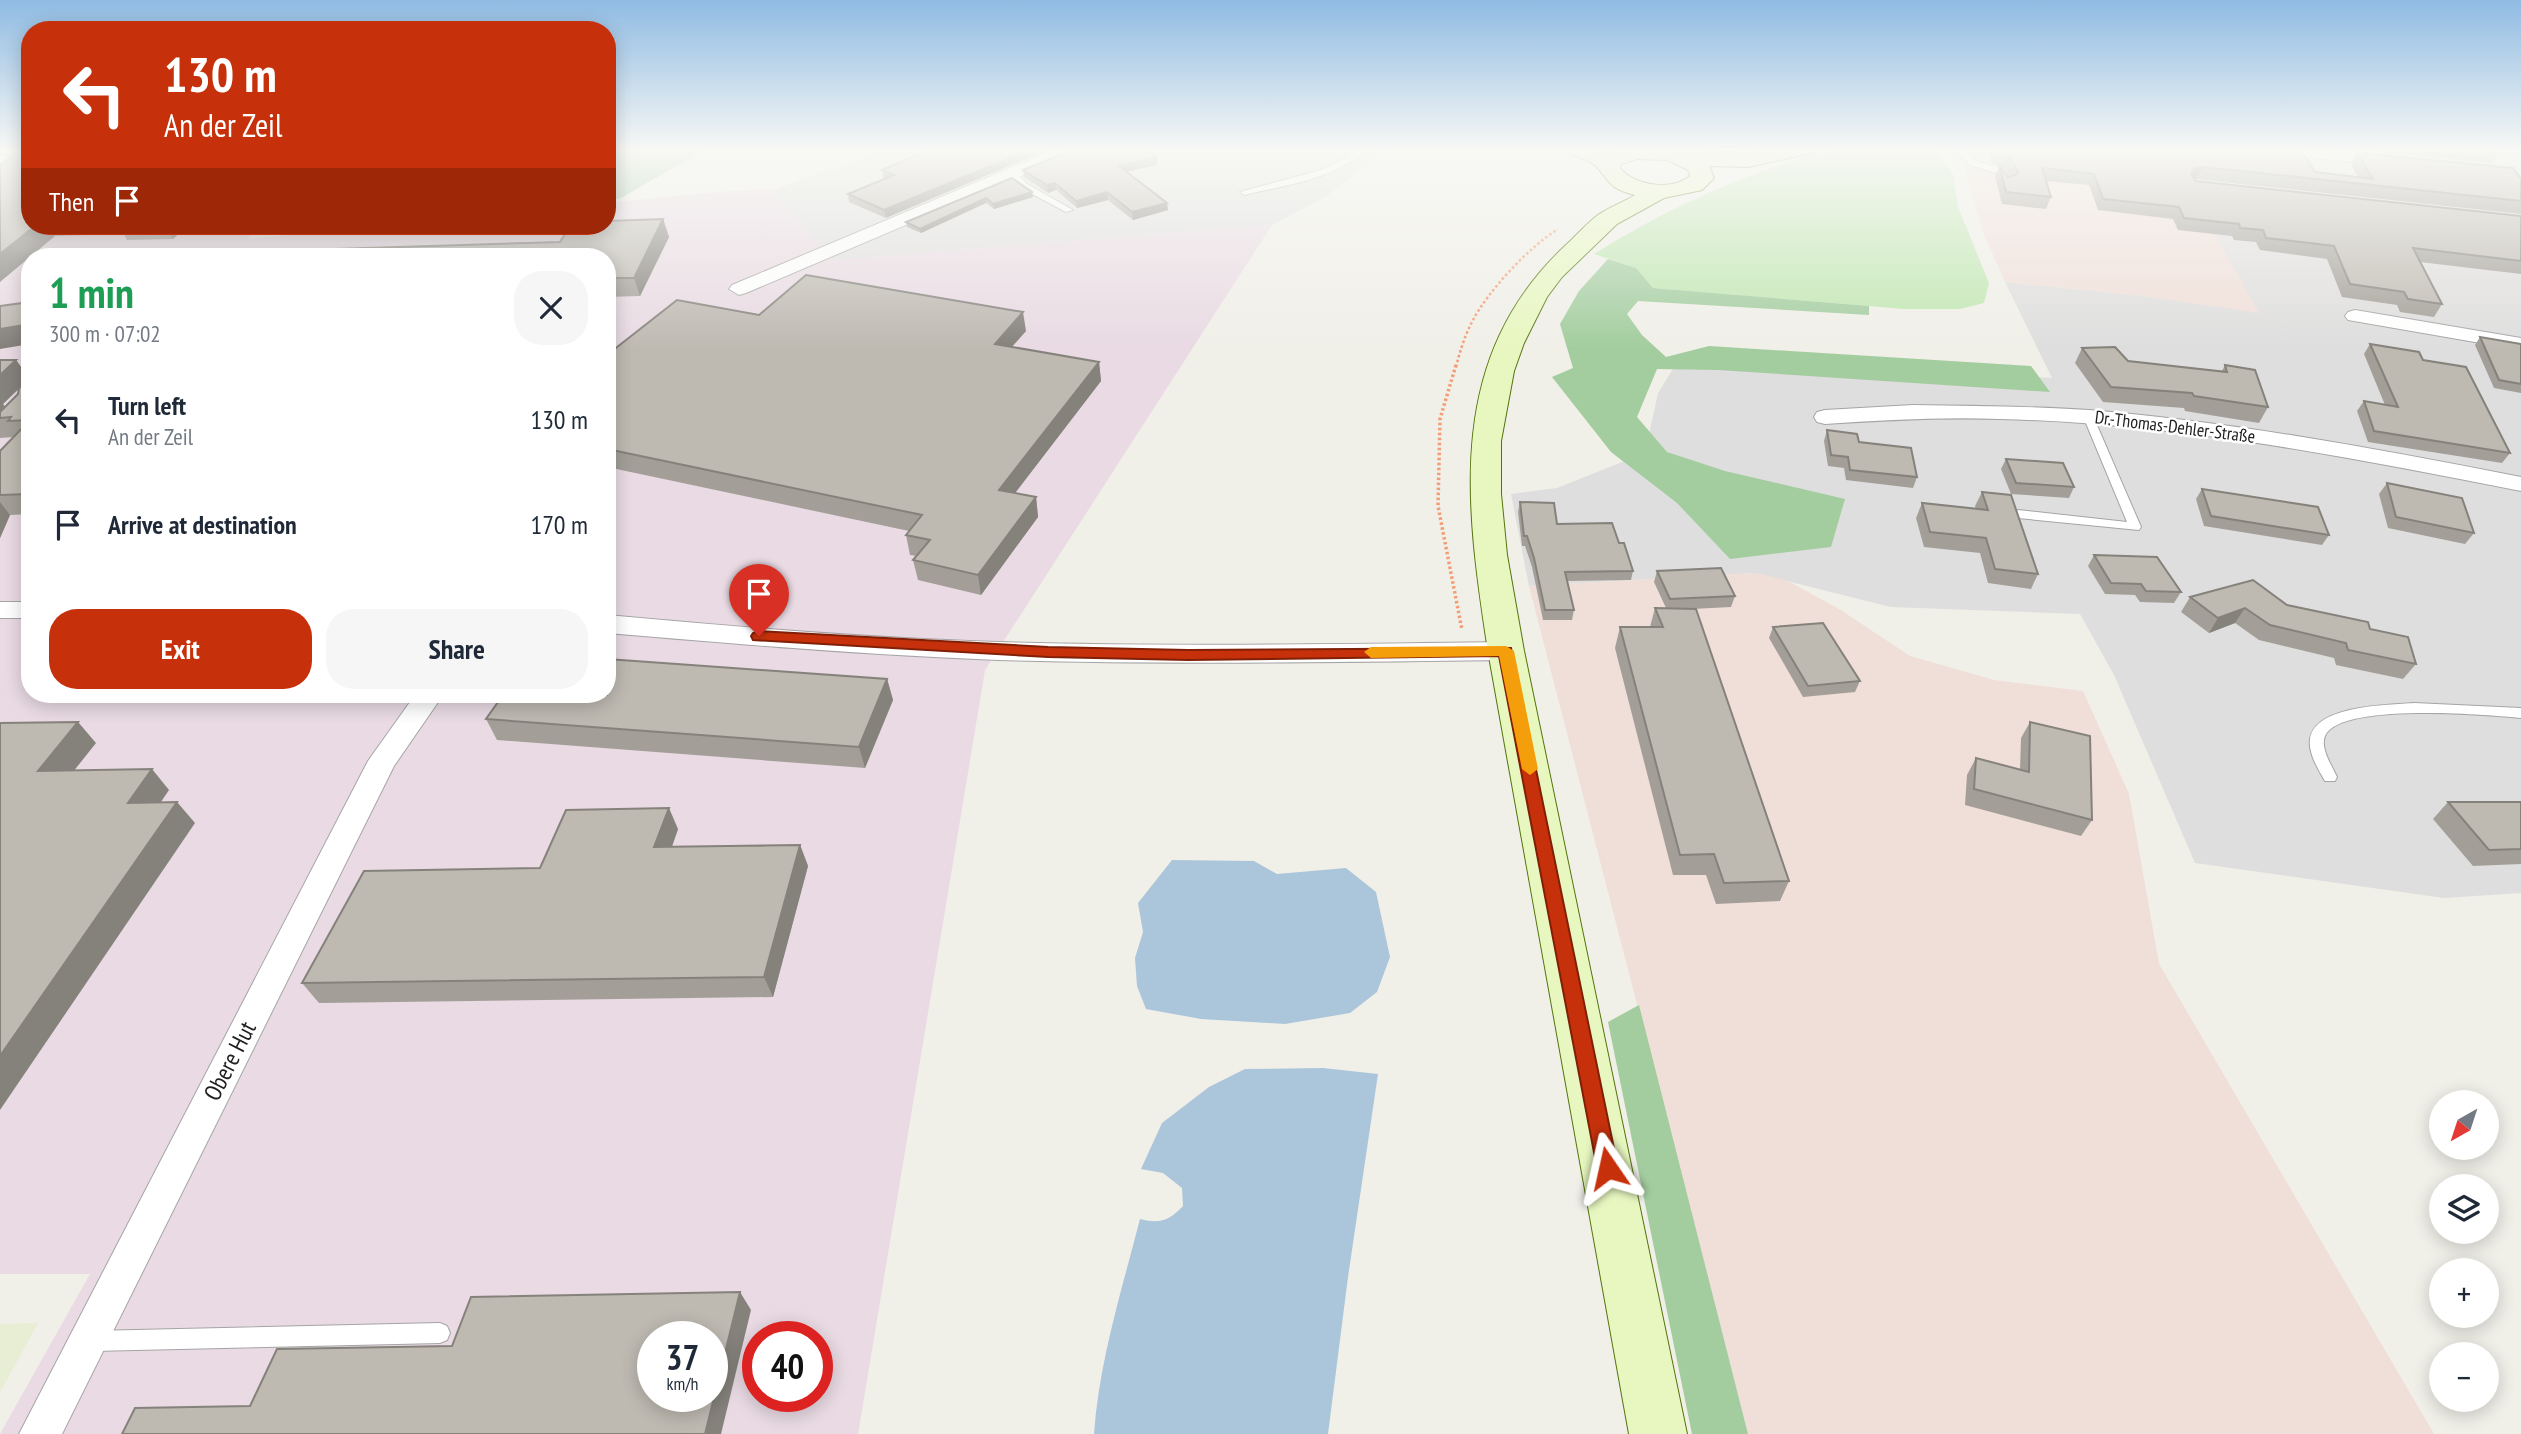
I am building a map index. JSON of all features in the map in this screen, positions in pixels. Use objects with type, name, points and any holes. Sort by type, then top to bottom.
[{"type":"street","points":[[739,289],[913,215]]},
{"type":"street","points":[[1607,215],[1608,219]]},
{"type":"street","points":[[1618,215],[1608,219],[1553,271],[1519,320],[1500,372],[1486,441],[1485,494],[1490,555],[1506,651],[1658,1434]]},
{"type":"street","points":[[2355,316],[2521,344]]},
{"type":"street","name":"Dr.-Thomas-Dehler-Straße","points":[[1825,416],[1931,409],[2088,416],[2288,441],[2388,457],[2521,484]]},
{"type":"street","points":[[0,610],[21,610]]},
{"type":"street","points":[[616,625],[736,635],[1048,652],[1188,655],[1506,651]]},
{"type":"street","name":"Obere Hut","points":[[40,1434],[382,761],[423,703]]},
{"type":"lane","points":[[2018,514],[2135,527],[2088,416]]},
{"type":"lane","points":[[2330,777],[2317,746],[2319,732],[2333,718],[2382,709],[2483,709],[2521,713]]},
{"type":"lane","points":[[88,1341],[440,1333]]},
{"type":"shaded area","points":[[0,215],[21,215],[21,235],[252,235],[248,239],[288,235],[616,235],[616,215],[795,215],[832,260],[1272,225],[985,670],[858,1434],[0,1434],[90,1274],[0,1274]]},
{"type":"shaded area","points":[[794,215],[1291,215],[1272,225],[832,260]]},
{"type":"shaded area","points":[[1978,215],[2204,215],[2259,313],[2143,296],[2005,282]]},
{"type":"shaded area","points":[[2202,215],[2521,215],[2521,893],[2444,898],[2195,863],[2114,675],[2080,614],[1891,607],[1755,573],[1529,586],[1511,494],[1557,488],[1645,453],[1658,393],[1676,364],[1741,360],[2052,378],[2005,282],[2143,296],[2258,312]]},
{"type":"shaded area","points":[[1755,573],[1786,580],[1839,609],[1910,656],[1994,680],[2083,691],[2129,794],[2159,964],[2434,1434],[1748,1434],[1529,586]]},
{"type":"green space","points":[[1662,215],[1961,215],[1989,283],[1984,303],[1960,309],[1904,309],[1653,288],[1636,268],[1594,254]]},
{"type":"green space","points":[[1608,259],[1636,268],[1653,288],[1869,306],[1869,315],[1638,301],[1627,314],[1642,335],[1666,357],[1709,346],[2031,366],[2050,392],[1718,370],[1657,369],[1637,417],[1667,452],[1725,471],[1845,499],[1831,547],[1730,559],[1677,503],[1611,452],[1552,377],[1573,368],[1560,324],[1579,291]]},
{"type":"green space","points":[[1639,1005],[1748,1434],[1692,1434],[1608,1022]]},
{"type":"green space","points":[[38,1323],[0,1392],[0,1324]]},
{"type":"water","points":[[1172,860],[1254,861],[1277,874],[1346,868],[1376,892],[1390,957],[1377,992],[1350,1013],[1285,1024],[1201,1019],[1146,1009],[1137,986],[1135,958],[1143,932],[1138,903]]},
{"type":"water","points":[[1323,1068],[1378,1074],[1328,1434],[1094,1434],[1106,1353],[1140,1219],[1164,1220],[1183,1206],[1182,1188],[1163,1173],[1141,1169],[1162,1123],[1209,1087],[1245,1069]]},
{"type":"building","points":[[0,215],[21,215],[21,235],[24,235],[0,254]]},
{"type":"building","points":[[923,215],[950,215],[920,229],[906,222]]},
{"type":"building","points":[[2183,215],[2521,216],[2521,261],[2413,248],[2442,304],[2408,299],[2404,292],[2350,284],[2334,246],[2266,238],[2263,230],[2240,228],[2239,224],[2184,218]]},
{"type":"building","points":[[663,219],[634,278],[616,278],[616,248],[367,248],[560,242],[564,235],[616,235],[616,221]]},
{"type":"building","points":[[806,275],[1023,312],[995,344],[1099,362],[999,490],[1036,497],[978,575],[913,560],[930,540],[906,535],[922,515],[616,451],[616,348],[677,300],[759,315]]},
{"type":"building","points":[[21,303],[21,326],[0,329],[0,306]]},
{"type":"building","points":[[2480,337],[2521,344],[2521,384],[2499,380]]},
{"type":"building","points":[[2370,344],[2419,352],[2423,360],[2466,367],[2510,453],[2374,431],[2364,401],[2398,407]]},
{"type":"building","points":[[2115,347],[2128,361],[2227,372],[2225,365],[2255,370],[2268,407],[2194,396],[2192,393],[2111,387],[2082,348]]},
{"type":"building","points":[[0,360],[16,360],[0,375]]},
{"type":"building","points":[[21,387],[21,420],[8,421],[11,417],[0,418],[0,412],[18,394]]},
{"type":"building","points":[[21,429],[21,494],[0,495],[0,451]]},
{"type":"building","points":[[1827,430],[1857,434],[1859,442],[1911,448],[1917,477],[1850,470],[1848,457],[1831,455]]},
{"type":"building","points":[[2006,459],[2063,463],[2074,487],[2016,483]]},
{"type":"building","points":[[2387,483],[2462,498],[2474,533],[2396,517]]},
{"type":"building","points":[[2202,489],[2318,507],[2329,535],[2211,516]]},
{"type":"building","points":[[1982,492],[2011,495],[2038,574],[1995,569],[1986,538],[1930,532],[1922,503],[1988,510]]},
{"type":"building","points":[[1520,502],[1554,503],[1557,524],[1612,523],[1619,543],[1624,543],[1633,571],[1565,572],[1574,610],[1545,610],[1534,558],[1527,536],[1524,536]]},
{"type":"building","points":[[2094,555],[2157,557],[2181,592],[2146,591],[2141,584],[2111,583]]},
{"type":"building","points":[[1721,568],[1735,596],[1670,599],[1657,571]]},
{"type":"building","points":[[2253,580],[2287,605],[2368,622],[2370,629],[2408,637],[2416,664],[2348,650],[2346,643],[2270,625],[2245,608],[2218,618],[2190,597]]},
{"type":"building","points":[[1655,608],[1696,609],[1789,881],[1724,883],[1714,854],[1680,855],[1620,627],[1663,627]]},
{"type":"building","points":[[1823,623],[1860,681],[1808,686],[1773,627]]},
{"type":"building","points":[[616,660],[887,679],[859,747],[486,719],[497,703],[616,703]]},
{"type":"building","points":[[78,722],[38,771],[152,769],[128,803],[177,802],[0,1056],[0,723]]},
{"type":"building","points":[[2030,722],[2090,736],[2092,820],[1974,789],[1976,758],[2029,772]]},
{"type":"building","points":[[2448,802],[2521,802],[2521,849],[2489,850]]},
{"type":"building","points":[[669,808],[654,847],[800,845],[764,977],[302,983],[364,871],[540,868],[566,810]]},
{"type":"building","points":[[740,1292],[728,1341],[728,1321],[637,1321],[637,1412],[710,1412],[705,1434],[122,1434],[135,1408],[250,1406],[277,1349],[452,1346],[471,1297]]},
{"type":"slow traffic","points":[[1371,652],[1506,651],[1530,769]]},
{"type":"route","points":[[759,636],[1048,652],[1188,655],[1506,651],[1608,1168]]}]
